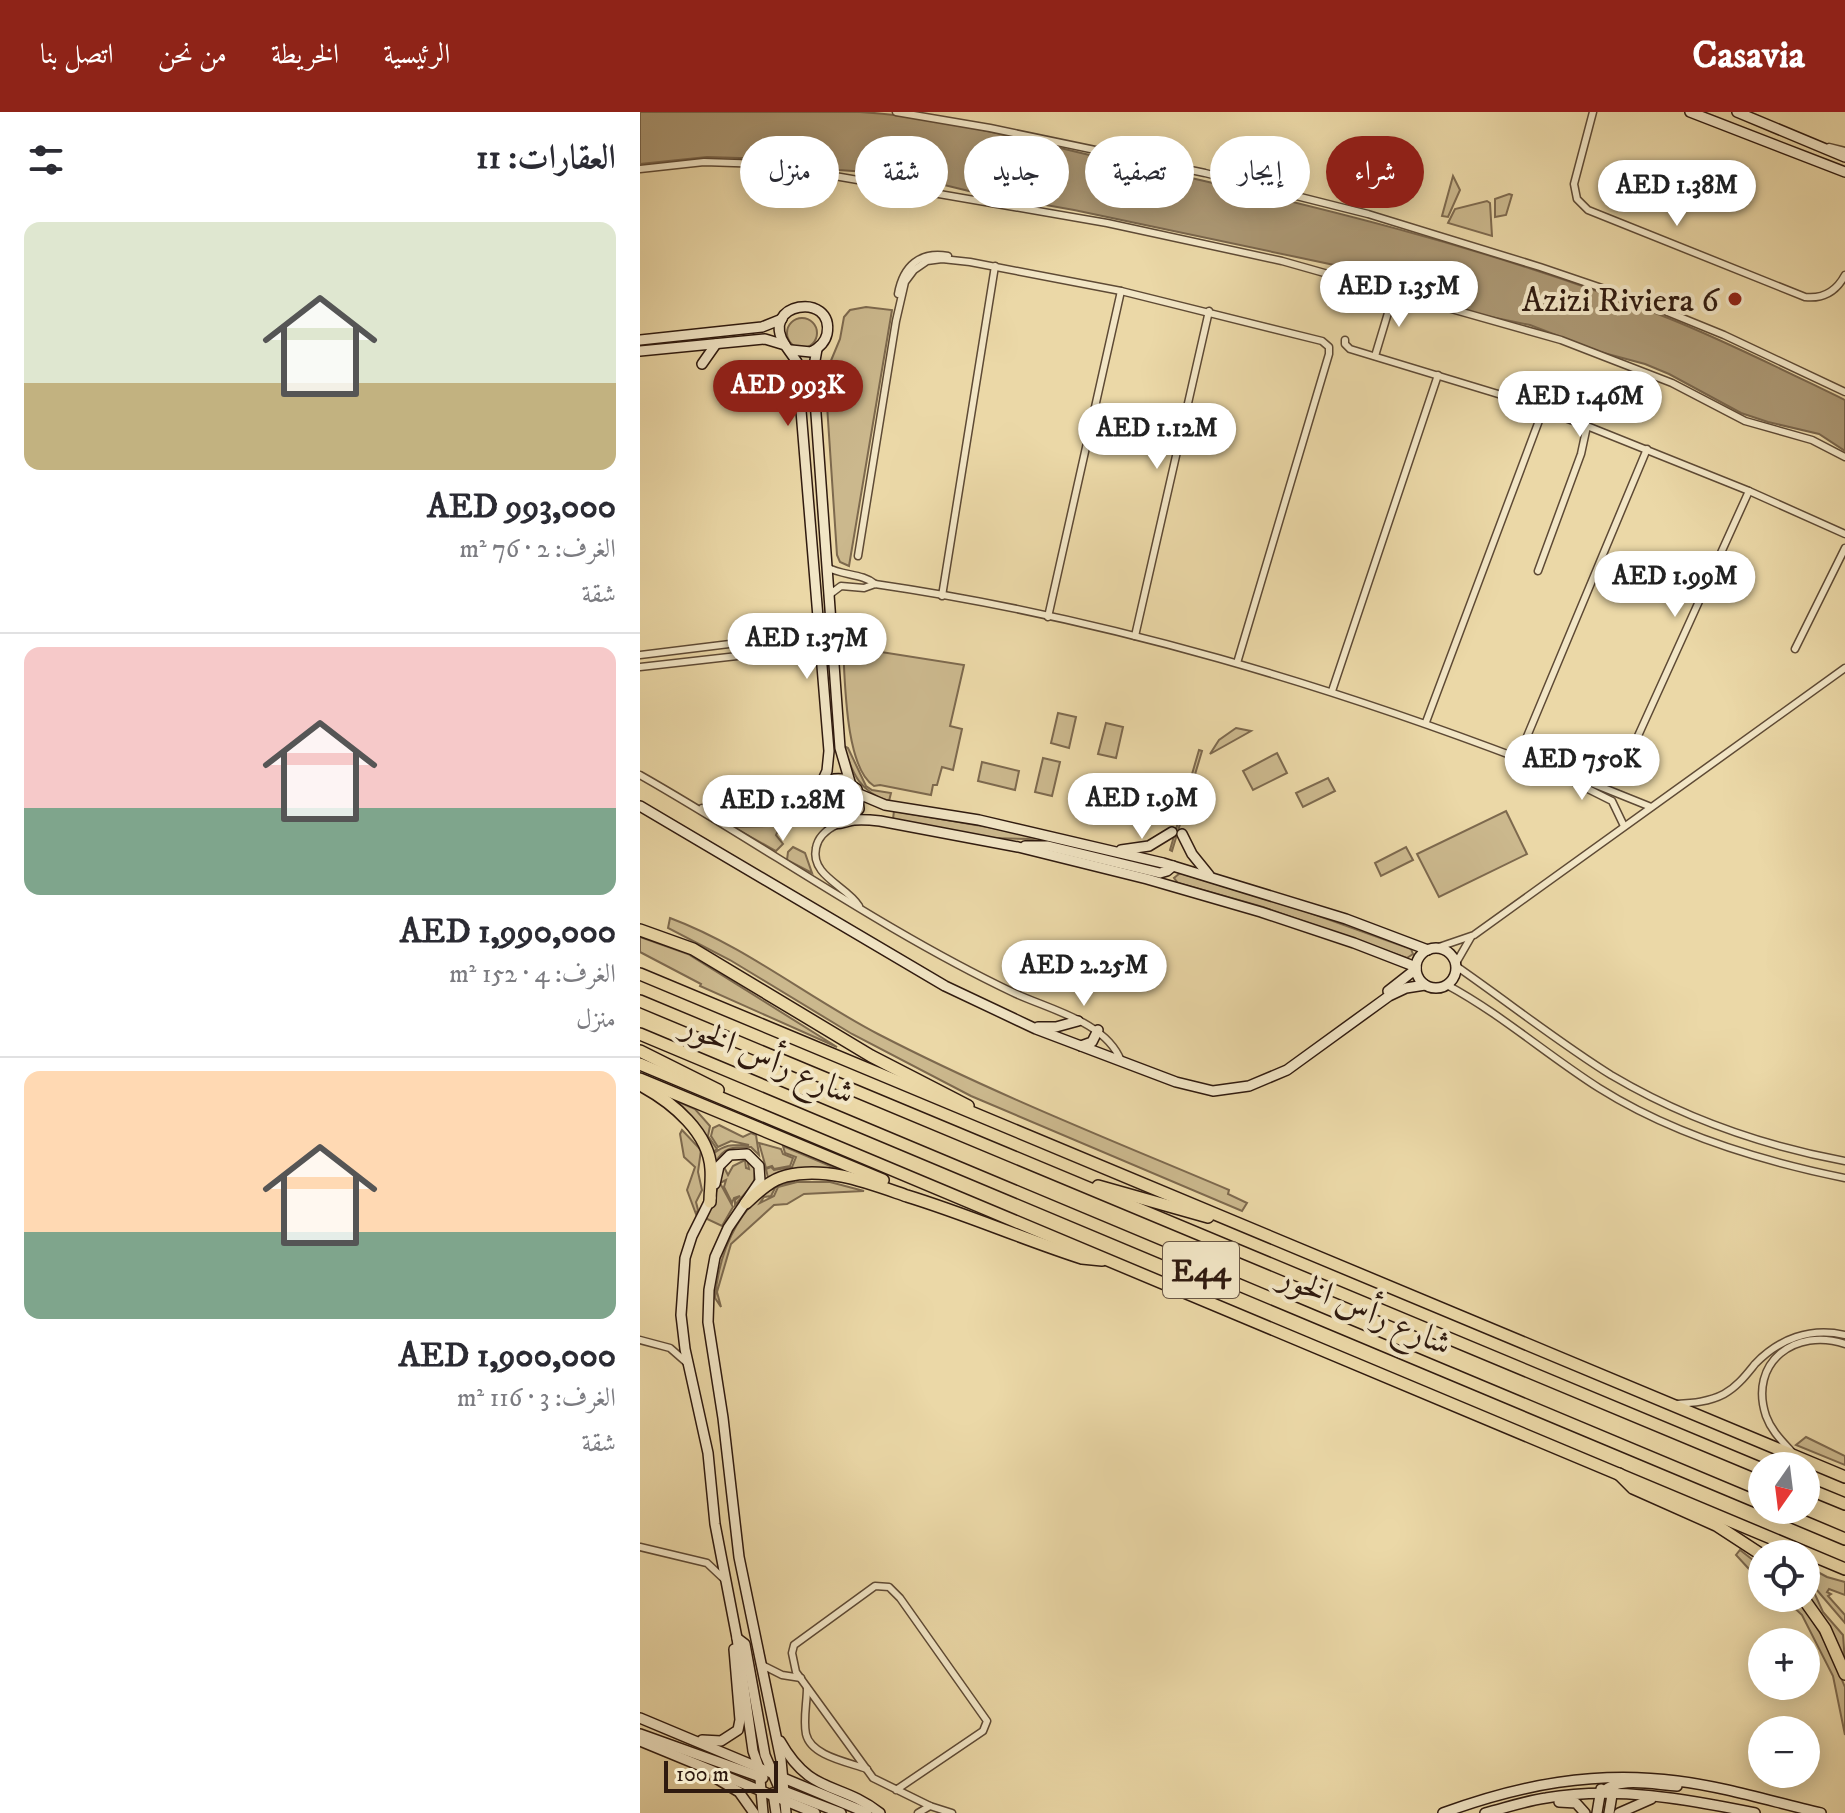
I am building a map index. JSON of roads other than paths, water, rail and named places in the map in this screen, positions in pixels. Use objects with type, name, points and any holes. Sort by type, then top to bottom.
[{"type":"highway","points":[[640,930],[678,943],[713,960],[861,1050],[961,1101],[985,1119]]},
{"type":"highway","points":[[640,974],[1786,1452]]},
{"type":"highway","name":"شارع رأس الخور","points":[[640,1001],[1748,1463]]},
{"type":"highway","name":"شارع رأس الخور","points":[[640,1034],[1748,1498]]},
{"type":"highway","points":[[640,1051],[805,1133]]},
{"type":"highway","points":[[640,1064],[1777,1540]]},
{"type":"highway","points":[[640,1079],[906,1189],[928,1202]]},
{"type":"highway","points":[[640,1085],[666,1101],[701,1139],[711,1170],[710,1202]]},
{"type":"highway","points":[[1045,1170],[1262,1233]]},
{"type":"highway","points":[[746,1203],[776,1180],[813,1173],[856,1180],[928,1202],[1082,1258],[1111,1260]]},
{"type":"highway","points":[[1820,1466],[1845,1477]]},
{"type":"highway","points":[[1616,1471],[1633,1488],[1716,1525],[1748,1546]]},
{"type":"highway","points":[[1820,1494],[1845,1504]]},
{"type":"highway","points":[[1809,1524],[1845,1539]]},
{"type":"highway","points":[[1820,1557],[1845,1561]]},
{"type":"highway","points":[[1820,1558],[1845,1569]]},
{"type":"highway","points":[[1813,1612],[1825,1629],[1845,1674]]},
{"type":"street","points":[[896,112],[990,128],[1205,173],[1398,223],[1643,302],[1724,335],[1845,392]]},
{"type":"street","points":[[1593,112],[1574,184],[1577,199],[1588,210],[1805,297],[1830,293],[1845,275]]},
{"type":"street","points":[[1690,112],[1845,174]]},
{"type":"street","points":[[1737,112],[1845,154]]},
{"type":"street","points":[[640,169],[714,161],[785,167],[1152,231],[1282,261],[1561,340],[1662,379],[1745,421],[1812,440],[1845,457]]},
{"type":"street","points":[[858,556],[905,282],[914,270],[934,259],[995,266],[1121,291],[1322,341],[1327,343],[1330,350],[1237,663]]},
{"type":"street","points":[[942,596],[995,266]]},
{"type":"street","points":[[1048,617],[1121,291]]},
{"type":"street","points":[[1375,356],[1394,293]]},
{"type":"street","points":[[640,340],[762,327],[782,319],[790,310],[800,306],[808,306],[822,314],[827,329],[823,344],[804,354],[765,339],[640,351]]},
{"type":"street","points":[[1135,636],[1209,311]]},
{"type":"street","points":[[782,319],[779,333],[800,376],[829,757],[827,771],[813,802],[817,813],[826,822],[838,824]]},
{"type":"street","points":[[1345,340],[1348,348],[1543,410],[1647,449],[1845,534]]},
{"type":"street","points":[[702,364],[716,344]]},
{"type":"street","points":[[817,349],[813,372],[840,748],[850,782],[859,794],[885,805],[979,820],[1114,851],[1164,874],[1416,968]]},
{"type":"street","points":[[1332,691],[1438,375]]},
{"type":"street","points":[[1426,722],[1543,410]]},
{"type":"street","points":[[1538,571],[1581,454],[1587,426]]},
{"type":"street","points":[[1518,758],[1647,449]]},
{"type":"street","points":[[1628,758],[1749,491]]},
{"type":"street","points":[[1795,649],[1845,548]]},
{"type":"street","points":[[827,567],[875,584],[1135,636],[1332,691],[1426,722],[1552,771],[1612,801],[1624,826]]},
{"type":"street","points":[[828,596],[841,586],[864,588],[875,584]]},
{"type":"street","points":[[640,655],[794,636],[808,630],[818,619]]},
{"type":"street","points":[[640,667],[791,650],[808,653],[822,664]]},
{"type":"street","points":[[1425,985],[1418,976],[1418,959],[1432,949],[1474,935],[1845,668]]},
{"type":"street","points":[[1552,771],[1569,774],[1651,807]]},
{"type":"street","points":[[640,775],[897,931],[1012,992],[1098,1030],[1111,1041],[1121,1061]]},
{"type":"street","points":[[688,803],[726,816],[756,819],[785,812],[834,778],[850,782]]},
{"type":"street","points":[[850,820],[859,809],[859,794]]},
{"type":"street","points":[[640,806],[945,986],[1028,1026],[1184,1085],[1209,1090],[1236,1089],[1281,1074],[1389,996],[1406,988],[1447,985],[1474,935]]},
{"type":"street","points":[[861,909],[853,897],[820,871],[817,864],[817,843],[825,832],[850,820],[880,821],[1018,847],[1048,846],[1164,874],[1211,877],[1449,952],[1456,964],[1609,1073],[1657,1099],[1730,1130],[1845,1161]]},
{"type":"street","points":[[1114,851],[1149,846],[1177,833],[1211,877]]},
{"type":"street","points":[[1209,1090],[1246,1082],[1284,1065],[1416,968]]},
{"type":"street","points":[[1447,985],[1600,1089],[1655,1117],[1738,1149],[1845,1178]]},
{"type":"street","points":[[1028,1026],[1056,1027],[1078,1021]]},
{"type":"street","points":[[1081,1046],[1092,1042],[1098,1030]]},
{"type":"street","points":[[692,1740],[721,1741],[738,1730],[740,1720],[733,1653],[737,1638],[715,1524],[708,1453],[681,1315],[683,1271],[692,1236],[710,1202],[719,1166],[730,1155],[738,1153],[751,1156],[761,1170],[760,1181],[723,1237],[715,1257],[708,1312],[735,1531],[775,1731],[773,1784],[776,1813]]},
{"type":"street","points":[[1674,1405],[1707,1401],[1722,1395],[1769,1351],[1793,1338],[1818,1333],[1845,1335]]},
{"type":"street","points":[[1792,1452],[1773,1431],[1765,1414],[1763,1394],[1768,1372],[1780,1352],[1795,1343],[1824,1339],[1845,1344]]},
{"type":"street","points":[[640,1340],[670,1348],[688,1363]]},
{"type":"street","points":[[640,1547],[707,1563],[726,1582]]},
{"type":"street","points":[[896,1790],[983,1731],[987,1721],[900,1598],[889,1587],[875,1586],[794,1645],[792,1653],[796,1672],[873,1778],[896,1790],[930,1806],[952,1813]]},
{"type":"street","points":[[737,1638],[745,1644],[765,1755],[786,1813]]},
{"type":"street","points":[[762,1665],[782,1675],[801,1678]]},
{"type":"street","points":[[807,1688],[806,1731],[813,1745],[820,1751],[867,1769]]},
{"type":"street","points":[[640,1718],[692,1740],[773,1784],[815,1813]]},
{"type":"street","points":[[775,1731],[790,1757],[809,1777],[880,1813]]},
{"type":"street","points":[[640,1734],[841,1813]]},
{"type":"street","points":[[640,1741],[684,1759],[867,1813]]},
{"type":"street","points":[[684,1759],[735,1789],[754,1813]]},
{"type":"street","points":[[1485,1813],[1524,1797],[1592,1788],[1590,1778]]},
{"type":"street","points":[[1443,1813],[1515,1789],[1590,1778],[1601,1778],[1616,1787],[1662,1797],[1755,1813]]},
{"type":"street","points":[[1597,1813],[1601,1778]]},
{"type":"street","points":[[763,1813],[773,1784]]},
{"type":"street","points":[[1485,1813],[1558,1796],[1601,1794],[1616,1787],[1708,1786],[1821,1813]]},
{"type":"street","points":[[1609,1813],[1616,1787]]},
{"type":"street","points":[[1619,1813],[1662,1797]]},
{"type":"street","points":[[1520,1804],[1572,1801],[1585,1813]]},
{"type":"street","points":[[918,1813],[930,1806]]},
{"type":"place","name":"Azizi Riviera 6","points":[[1735,299]]}]
